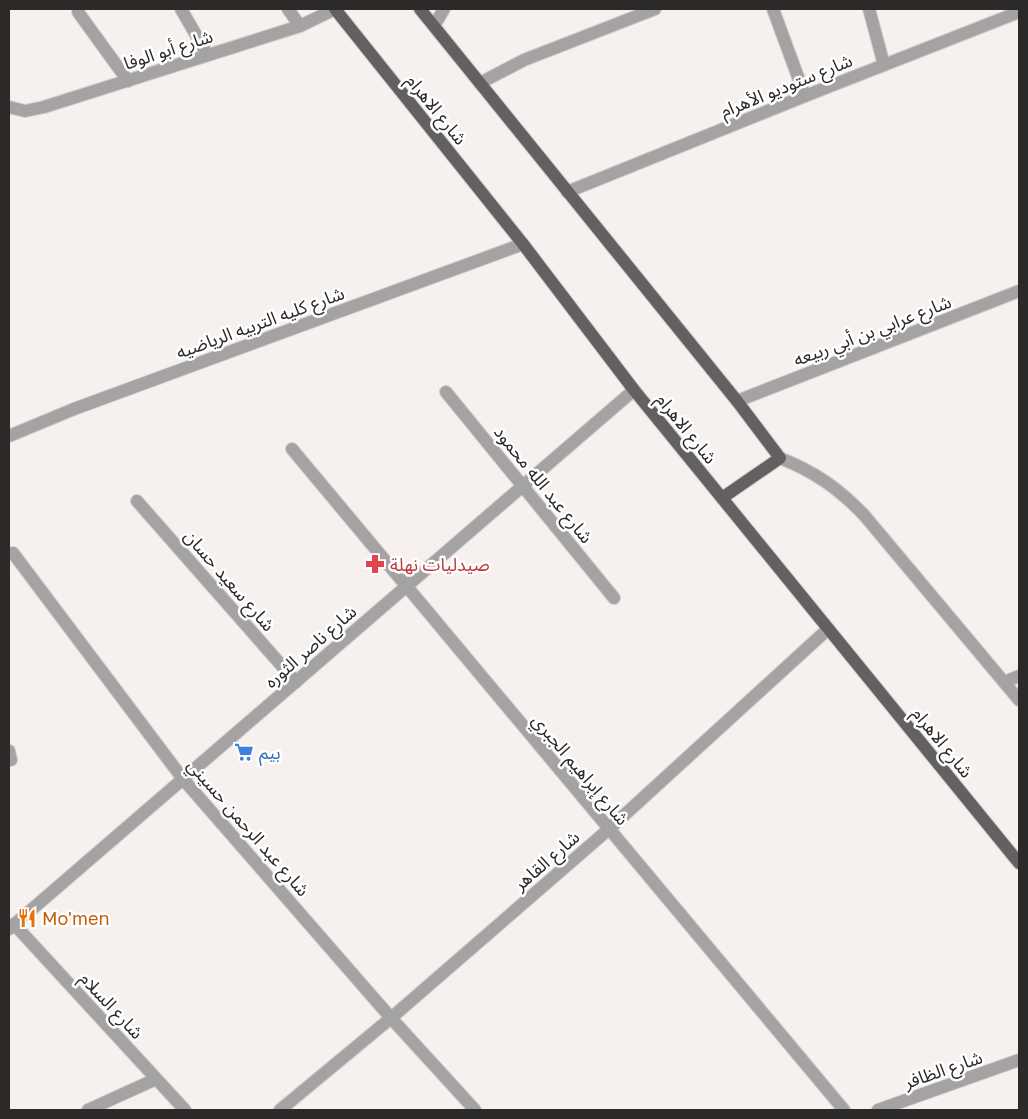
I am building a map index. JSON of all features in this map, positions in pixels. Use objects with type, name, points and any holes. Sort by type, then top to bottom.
[{"type":"main road","name":"شارع الاهرام","points":[[335,9],[524,244],[634,390],[1019,863]]},
{"type":"main road","points":[[420,9],[737,401],[780,458],[722,498]]},
{"type":"street","points":[[181,9],[207,54]]},
{"type":"street","points":[[288,9],[300,26]]},
{"type":"street","name":"شارع أبو الوفا","points":[[9,107],[25,111],[128,81],[207,54],[300,26],[335,9]]},
{"type":"street","points":[[434,26],[444,9]]},
{"type":"street","points":[[480,83],[524,60],[655,9]]},
{"type":"street","points":[[774,9],[805,96]]},
{"type":"street","points":[[869,9],[884,65]]},
{"type":"street","points":[[78,12],[128,81]]},
{"type":"street","name":"شارع ستوديو الأهرام","points":[[567,192],[1019,12]]},
{"type":"street","name":"شارع كليه التربيه الرياضيه","points":[[9,436],[74,409],[524,244]]},
{"type":"street","name":"شارع عرابي بن أبي ربيعه","points":[[737,401],[1019,291]]},
{"type":"street","name":"شارع ناصر الثوره","points":[[11,926],[634,390]]},
{"type":"street","name":"شارع عبد الله محمود","points":[[446,392],[614,598]]},
{"type":"street","name":"شارع إبراهيم الجبري","points":[[292,449],[844,1110]]},
{"type":"street","points":[[780,458],[812,471],[847,496],[1019,700]]},
{"type":"street","name":"شارع سعيد حسان","points":[[137,500],[296,682]]},
{"type":"street","name":"شارع عبد الرحمن حسيني","points":[[13,553],[183,779],[391,1018],[475,1110]]},
{"type":"street","name":"شارع القاهر","points":[[280,1110],[391,1018],[609,829],[828,629]]},
{"type":"street","points":[[1004,682],[1019,676]]},
{"type":"street","name":"شارع السلام","points":[[11,926],[185,1110]]},
{"type":"street","name":"شارع الظافر","points":[[878,1110],[1019,1060]]},
{"type":"street","points":[[88,1110],[156,1079]]},
{"type":"place","name":"صيدليات نهلة","points":[[375,564]]},
{"type":"place","name":"بيم","points":[[244,752]]},
{"type":"place","name":"Mo'men","points":[[27,918]]}]
